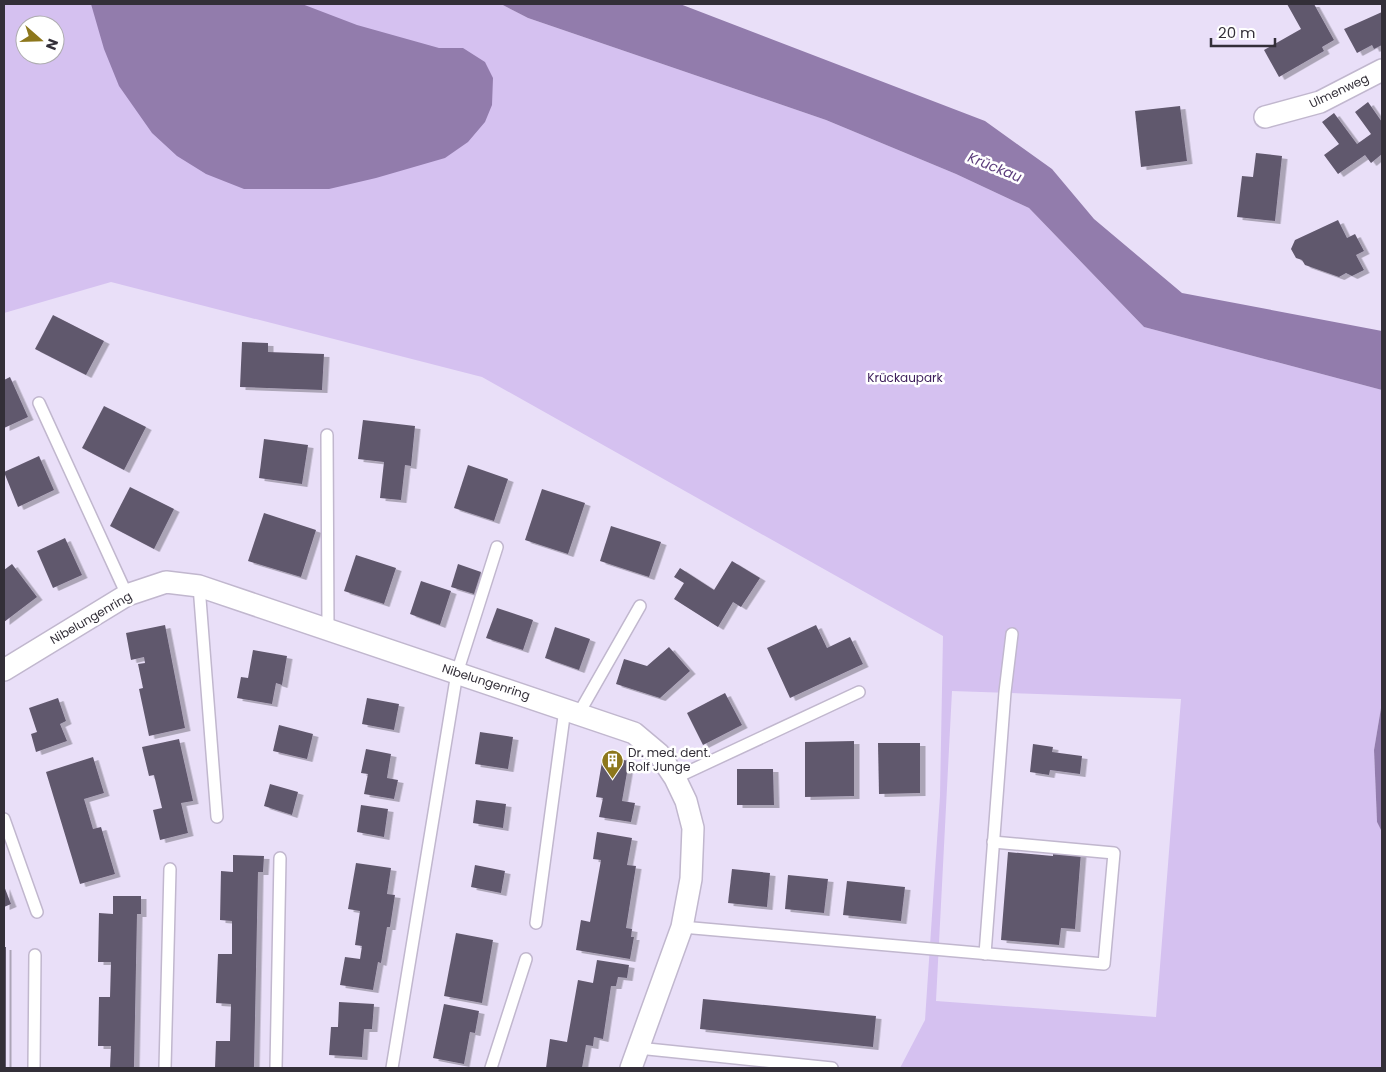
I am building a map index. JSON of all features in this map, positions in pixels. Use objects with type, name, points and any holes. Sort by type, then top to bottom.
[{"type":"street","name":"Ulmenweg","points":[[1265,117],[1320,102],[1382,70]]},
{"type":"street","name":"Nibelungenring","points":[[4,670],[127,596],[166,582],[199,586],[328,628],[634,733],[659,754],[675,778],[686,801],[693,828],[691,879],[682,927],[630,1068]]},
{"type":"lane","points":[[39,402],[127,596]]},
{"type":"lane","points":[[327,435],[328,628]]},
{"type":"lane","points":[[392,1068],[457,673],[497,547]]},
{"type":"lane","points":[[199,586],[217,817]]},
{"type":"lane","points":[[536,923],[572,711],[640,606]]},
{"type":"lane","points":[[985,954],[992,842],[1012,634]]},
{"type":"lane","points":[[675,778],[859,692]]},
{"type":"lane","points":[[4,819],[37,912]]},
{"type":"lane","points":[[682,927],[1104,964],[1114,853],[992,842]]},
{"type":"lane","points":[[276,1068],[280,858]]},
{"type":"lane","points":[[165,1068],[170,869]]},
{"type":"lane","points":[[34,1068],[35,955]]},
{"type":"lane","points":[[491,1068],[526,959]]},
{"type":"lane","points":[[638,1048],[832,1068]]},
{"type":"green space","name":"Krückaupark","points":[[4,4],[501,4],[528,18],[826,120],[956,174],[1029,208],[1144,327],[1382,390],[1382,702],[1374,750],[1377,822],[1382,832],[1382,1068],[900,1068],[925,1020],[940,796],[943,636],[482,377],[111,282],[4,313]],"holes":[[[952,691],[1181,699],[1156,1017],[936,1001]]]},
{"type":"water","points":[[91,4],[302,4],[357,25],[439,48],[463,48],[485,62],[493,78],[492,105],[485,122],[468,142],[445,158],[376,178],[329,189],[244,189],[206,174],[177,156],[152,133],[119,86],[104,49]]},
{"type":"water","name":"Krückau","points":[[501,4],[680,4],[985,121],[1052,169],[1094,219],[1182,293],[1382,331],[1382,390],[1144,327],[1029,208],[956,174],[826,120],[528,18]]},
{"type":"water","points":[[1382,702],[1382,832],[1377,822],[1374,750]]},
{"type":"building","points":[[1287,4],[1314,4],[1334,40],[1322,47],[1324,51],[1279,77],[1264,50],[1301,29]]},
{"type":"building","points":[[1382,12],[1382,45],[1374,49],[1372,45],[1357,53],[1344,29]]},
{"type":"building","points":[[1368,102],[1382,122],[1382,154],[1371,163],[1365,155],[1338,174],[1324,155],[1339,144],[1322,122],[1334,113],[1357,144],[1371,134],[1355,112]]},
{"type":"building","points":[[1180,106],[1187,161],[1141,167],[1135,111]]},
{"type":"building","points":[[1256,153],[1282,156],[1275,221],[1237,217],[1242,176],[1253,177]]},
{"type":"building","points":[[1338,220],[1347,238],[1355,234],[1364,251],[1356,255],[1364,270],[1352,276],[1346,273],[1339,277],[1305,265],[1302,260],[1296,258],[1291,249],[1295,240]]},
{"type":"building","points":[[53,315],[104,341],[86,375],[35,349]]},
{"type":"building","points":[[242,342],[268,343],[268,352],[324,354],[322,390],[240,387]]},
{"type":"building","points":[[10,377],[28,417],[4,428],[4,380]]},
{"type":"building","points":[[104,406],[146,427],[124,470],[82,448]]},
{"type":"building","points":[[363,420],[415,426],[411,466],[405,465],[401,500],[380,498],[384,462],[358,459]]},
{"type":"building","points":[[264,439],[308,445],[302,484],[259,478]]},
{"type":"building","points":[[39,456],[54,490],[18,507],[4,472]]},
{"type":"building","points":[[468,465],[508,479],[494,521],[454,508]]},
{"type":"building","points":[[130,487],[174,509],[154,549],[110,526]]},
{"type":"building","points":[[542,489],[585,503],[568,554],[525,540]]},
{"type":"building","points":[[264,513],[316,530],[301,577],[248,561]]},
{"type":"building","points":[[611,526],[661,542],[649,577],[600,561]]},
{"type":"building","points":[[65,538],[82,575],[53,588],[37,551]]},
{"type":"building","points":[[356,555],[396,568],[384,604],[344,591]]},
{"type":"building","points":[[732,561],[760,578],[741,607],[733,602],[718,627],[674,599],[684,583],[674,577],[680,568],[714,590]]},
{"type":"building","points":[[12,564],[37,597],[4,622],[4,570]]},
{"type":"building","points":[[458,564],[481,572],[474,594],[451,587]]},
{"type":"building","points":[[421,581],[451,591],[440,625],[410,614]]},
{"type":"building","points":[[497,608],[533,620],[523,650],[486,638]]},
{"type":"building","points":[[165,625],[185,728],[149,736],[139,689],[143,688],[138,664],[145,663],[144,657],[131,660],[126,633]]},
{"type":"building","points":[[816,625],[827,648],[850,637],[863,664],[790,698],[767,648]]},
{"type":"building","points":[[555,627],[590,639],[579,670],[545,658]]},
{"type":"building","points":[[669,647],[690,671],[660,698],[616,684],[624,659],[647,666]]},
{"type":"building","points":[[253,650],[287,656],[282,685],[276,683],[272,704],[237,698],[241,677],[248,678]]},
{"type":"building","points":[[725,693],[742,725],[703,745],[687,713]]},
{"type":"building","points":[[58,698],[66,721],[60,724],[67,741],[36,752],[31,734],[37,732],[29,708]]},
{"type":"building","points":[[367,698],[399,704],[394,730],[362,724]]},
{"type":"building","points":[[279,725],[313,734],[307,759],[273,751]]},
{"type":"building","points":[[480,732],[513,737],[508,769],[475,764]]},
{"type":"building","points":[[179,739],[193,801],[181,803],[188,833],[160,840],[153,810],[162,808],[154,775],[149,776],[142,747]]},
{"type":"building","points":[[854,741],[854,796],[805,797],[805,742]]},
{"type":"building","points":[[878,743],[920,743],[920,793],[879,794]]},
{"type":"building","points":[[1033,744],[1053,747],[1052,752],[1082,756],[1080,774],[1050,770],[1049,775],[1030,772]]},
{"type":"building","points":[[366,749],[391,754],[387,778],[398,780],[394,799],[364,794],[368,774],[361,773]]},
{"type":"building","name":"Dr. med. dent. Rolf Junge","points":[[603,756],[629,761],[622,801],[635,803],[631,822],[599,817],[603,798],[596,797]]},
{"type":"building","points":[[93,757],[104,793],[84,799],[93,829],[101,827],[115,874],[80,884],[46,772]]},
{"type":"building","points":[[737,769],[773,769],[774,805],[737,805]]},
{"type":"building","points":[[270,784],[298,792],[292,815],[264,806]]},
{"type":"building","points":[[476,800],[506,804],[503,828],[473,823]]},
{"type":"building","points":[[361,805],[388,809],[384,837],[357,832]]},
{"type":"building","points":[[597,832],[632,838],[627,865],[636,866],[626,928],[632,929],[631,937],[634,937],[630,959],[576,950],[581,920],[590,922],[601,860],[593,859]]},
{"type":"building","points":[[1053,849],[1081,852],[1075,929],[1061,928],[1059,945],[1001,940],[1008,852],[1053,856]]},
{"type":"building","points":[[233,855],[264,856],[263,872],[258,872],[254,1068],[215,1068],[216,1041],[230,1041],[231,1004],[216,1003],[218,954],[232,954],[232,921],[220,920],[221,871],[233,872]]},
{"type":"building","points":[[356,863],[391,868],[387,894],[395,895],[390,927],[387,927],[381,963],[378,962],[373,990],[340,985],[345,957],[360,959],[362,946],[355,945],[360,911],[348,909]]},
{"type":"building","points":[[475,865],[505,871],[501,893],[471,887]]},
{"type":"building","points":[[732,869],[770,873],[767,907],[728,903]]},
{"type":"building","points":[[788,875],[828,879],[824,913],[785,909]]},
{"type":"building","points":[[847,881],[905,887],[901,921],[843,915]]},
{"type":"building","points":[[4,886],[11,904],[4,907]]},
{"type":"building","points":[[113,896],[141,896],[141,914],[137,914],[134,1068],[110,1068],[111,1046],[98,1046],[99,997],[110,997],[111,962],[98,962],[99,913],[113,914]]},
{"type":"building","points":[[456,933],[493,940],[482,1003],[444,996]]},
{"type":"building","points":[[4,947],[6,947],[6,1068],[4,1068]]},
{"type":"building","points":[[597,960],[629,965],[627,978],[618,977],[616,986],[611,986],[603,1039],[594,1037],[593,1046],[586,1045],[582,1068],[546,1068],[550,1039],[567,1042],[578,980],[593,983]]},
{"type":"building","points":[[703,999],[876,1016],[873,1047],[700,1029]]},
{"type":"building","points":[[339,1002],[374,1004],[372,1029],[364,1029],[362,1057],[329,1055],[331,1027],[338,1027]]},
{"type":"building","points":[[444,1004],[479,1011],[475,1033],[470,1032],[464,1064],[433,1058]]},
{"type":"place","name":"Dr. med. dent. Rolf Junge","points":[[612,779]]}]
